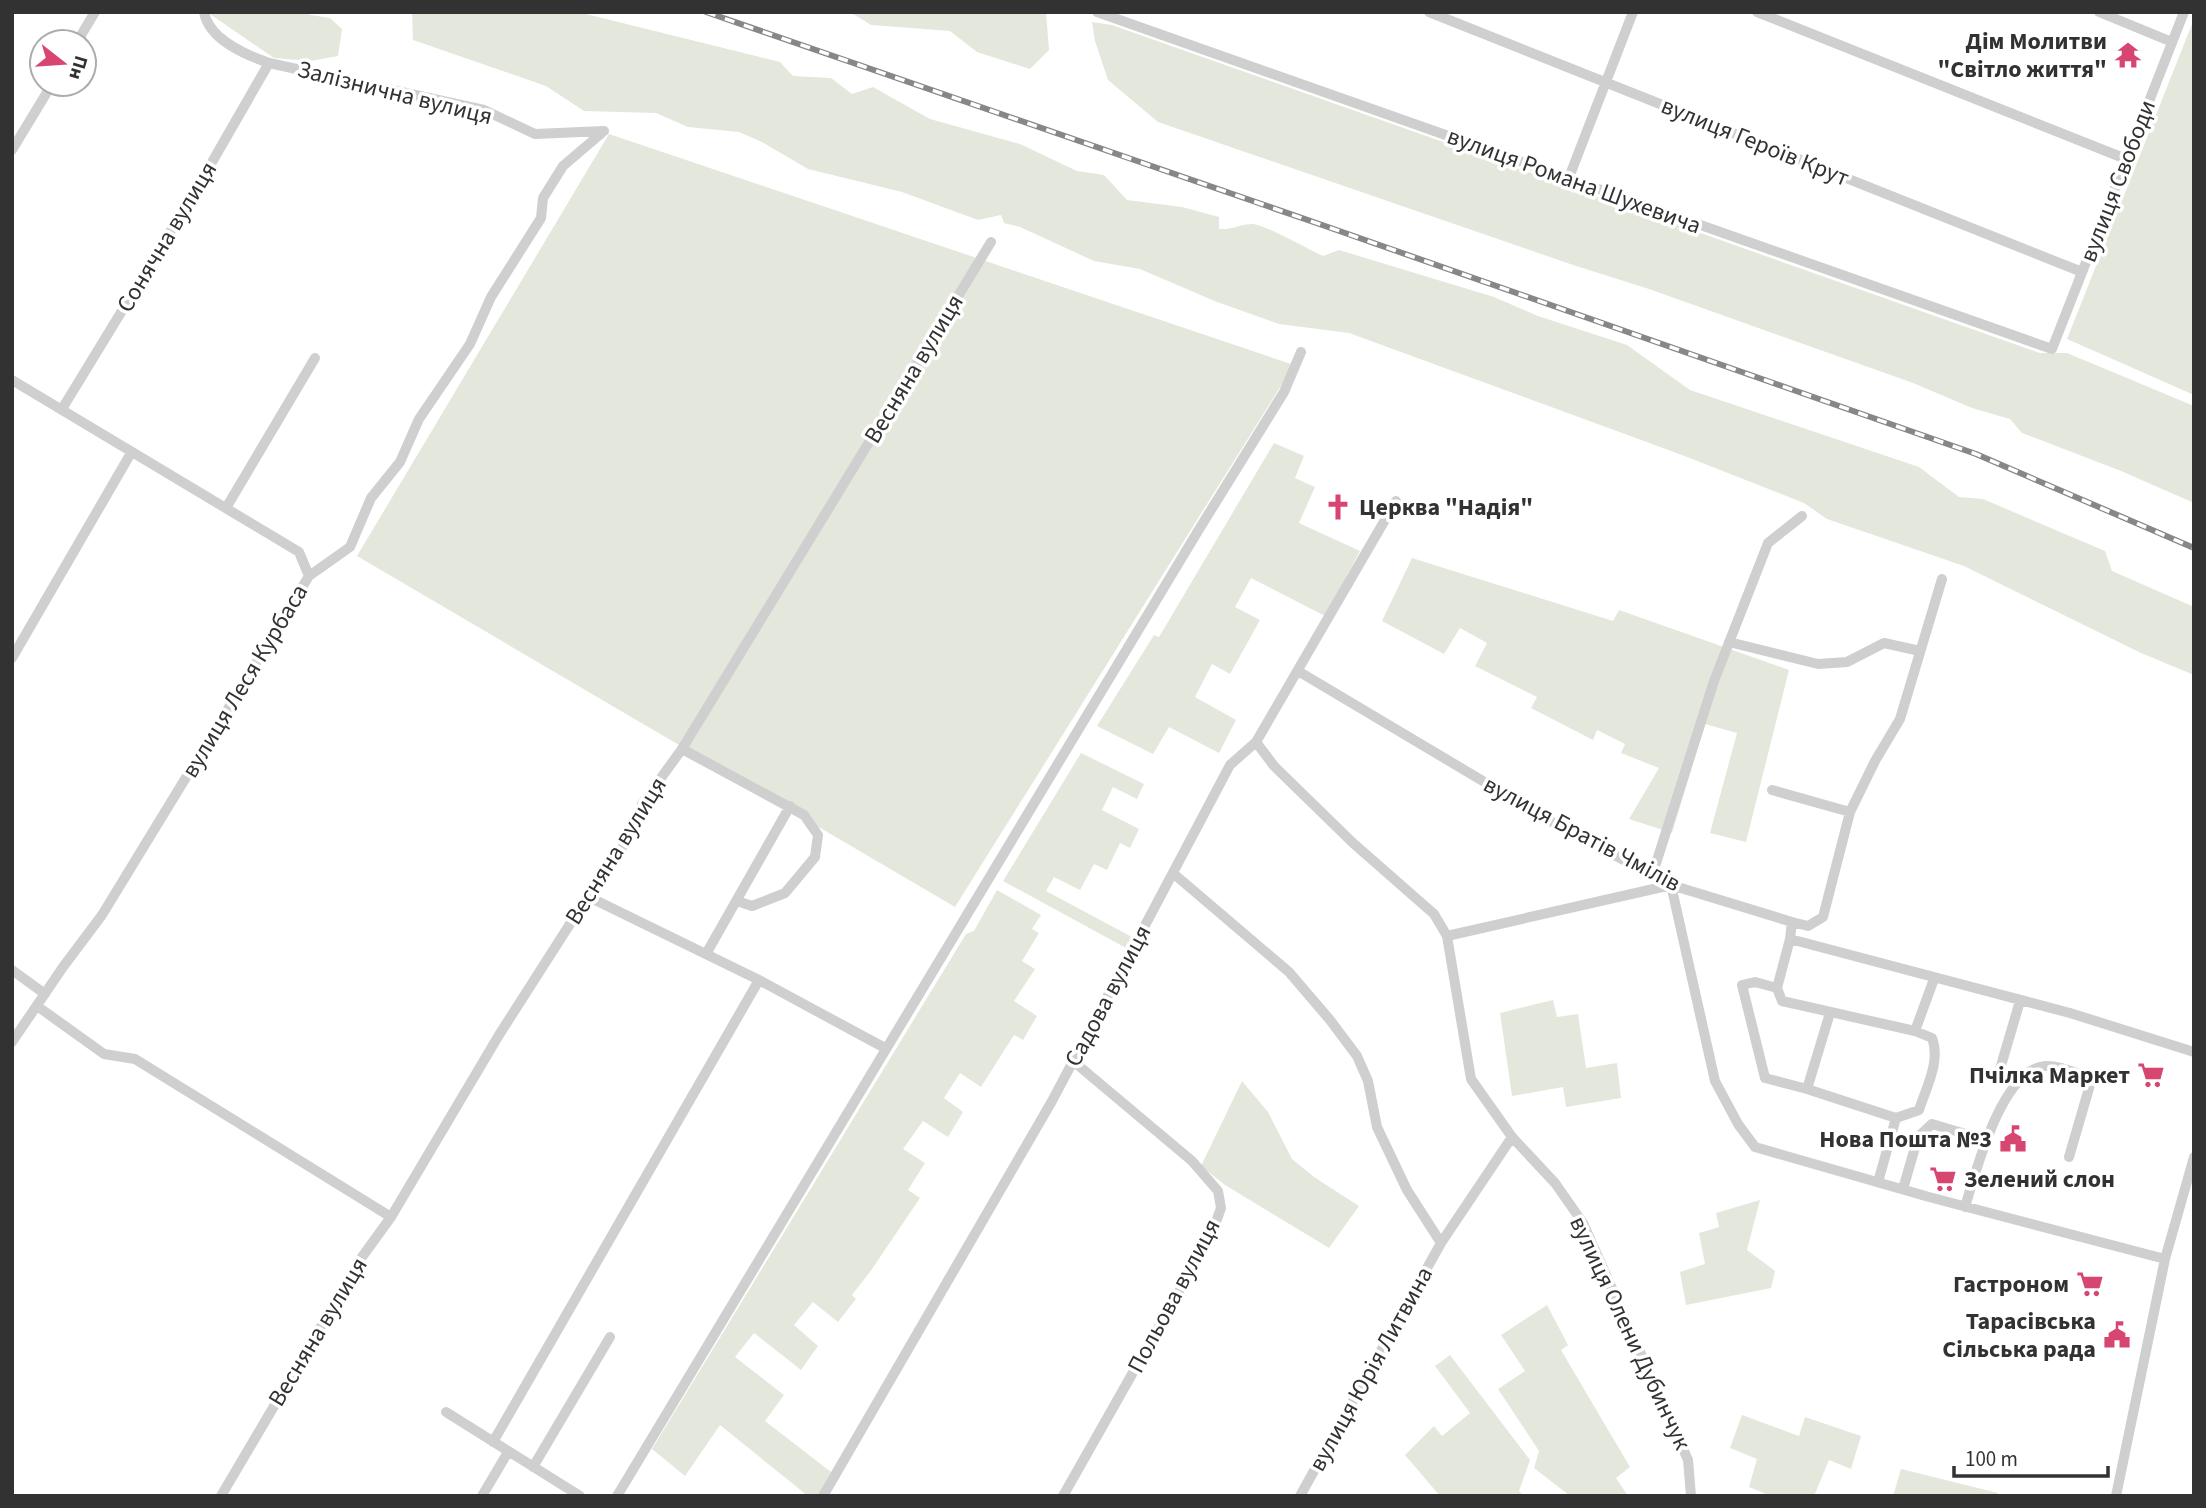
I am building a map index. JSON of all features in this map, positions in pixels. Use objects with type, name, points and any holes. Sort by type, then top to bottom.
[{"type":"street","points":[[85,28],[95,12]]},
{"type":"street","name":"Залізнична вулиця","points":[[204,12],[205,18],[218,35],[245,54],[269,63],[484,110],[536,134],[604,131]]},
{"type":"street","name":"вулиця Романа Шухевича","points":[[1097,12],[2052,349]]},
{"type":"street","name":"вулиця Героїв Крут","points":[[1429,12],[2082,272]]},
{"type":"street","points":[[1569,180],[1633,12]]},
{"type":"street","points":[[1757,12],[2126,159]]},
{"type":"street","points":[[2099,12],[2172,41]]},
{"type":"street","name":"вулиця Свободи","points":[[2052,349],[2184,12]]},
{"type":"street","name":"Сонячна вулиця","points":[[62,409],[200,183],[269,63]]},
{"type":"street","points":[[12,150],[44,98]]},
{"type":"street","name":"вулиця Леся Курбаса","points":[[12,1042],[102,915],[309,576],[350,547],[371,498],[400,462],[419,419],[470,344],[491,297],[541,218],[543,198],[563,166],[604,131]]},
{"type":"street","name":"Весняна вулиця","points":[[221,1496],[362,1257],[391,1217],[512,1014],[617,859],[642,804],[682,749],[991,242]]},
{"type":"street","points":[[617,1496],[885,1048],[1284,392],[1301,352]]},
{"type":"street","points":[[226,508],[315,358]]},
{"type":"street","points":[[12,380],[299,552],[309,576]]},
{"type":"street","points":[[12,658],[131,453]]},
{"type":"street","name":"Садова вулиця","points":[[823,1496],[1073,1061],[1230,765],[1256,742],[1396,501]]},
{"type":"street","points":[[1652,876],[1714,681],[1768,543],[1802,516]]},
{"type":"street","points":[[1777,988],[1755,982],[1742,985],[1765,1078],[1807,1088],[1896,1118],[1919,1110],[1936,1061],[1936,1046],[1932,1038],[1915,1031],[1782,1001],[1777,988],[1792,922],[1808,926],[1823,917],[1850,812],[1875,761],[1900,719],[1942,579]]},
{"type":"street","points":[[1729,642],[1818,664],[1847,662],[1884,643],[1920,651]]},
{"type":"street","name":"вулиця Братів Чмілів","points":[[1297,671],[1549,821],[1652,876],[1671,885],[1792,922]]},
{"type":"street","name":"вулиця Олени Дубинчук","points":[[1256,742],[1274,766],[1353,843],[1434,914],[1447,936],[1471,1079],[1512,1137],[1555,1183],[1583,1223],[1688,1460],[1691,1496]]},
{"type":"street","points":[[682,749],[790,806],[804,815],[818,835],[815,857],[785,892],[752,906],[737,901]]},
{"type":"street","points":[[1772,790],[1850,812]]},
{"type":"street","points":[[706,954],[790,806]]},
{"type":"street","name":"вулиця Юрія Литвина","points":[[1174,874],[1289,972],[1331,1020],[1357,1056],[1368,1081],[1377,1128],[1407,1190],[1441,1243]]},
{"type":"street","points":[[1447,936],[1671,885],[1715,1081],[1738,1124],[1755,1147],[1965,1207],[2165,1259]]},
{"type":"street","points":[[589,897],[759,981],[885,1048]]},
{"type":"street","points":[[1790,939],[2070,1013],[2194,1052]]},
{"type":"street","points":[[12,970],[45,994]]},
{"type":"street","points":[[1915,1031],[1934,979]]},
{"type":"street","points":[[493,1442],[759,981]]},
{"type":"street","points":[[2000,1069],[2020,1001]]},
{"type":"street","points":[[37,1006],[104,1054],[135,1059],[391,1217]]},
{"type":"street","points":[[1807,1088],[1830,1013]]},
{"type":"street","name":"Польова вулиця","points":[[1063,1496],[1212,1233],[1221,1208],[1218,1191],[1192,1161],[1073,1061]]},
{"type":"street","points":[[1965,1207],[1986,1140],[2004,1099],[2032,1069],[2047,1065],[2092,1078],[2069,1157]]},
{"type":"street","points":[[1878,1182],[1896,1118]]},
{"type":"street","points":[[1903,1189],[1918,1137],[1932,1124],[1986,1140]]},
{"type":"street","name":"вулиця Юрія Литвина","points":[[1300,1496],[1441,1243],[1512,1137]]},
{"type":"street","points":[[2116,1496],[2165,1259],[2194,1157]]},
{"type":"street","points":[[533,1467],[610,1337]]},
{"type":"street","points":[[446,1412],[580,1496]]},
{"type":"street","points":[[482,1496],[508,1452]]},
{"type":"shaded area","points":[[207,12],[305,12],[330,18],[342,29],[338,56],[311,61],[274,58]]},
{"type":"shaded area","points":[[412,12],[578,12],[780,62],[793,76],[831,78],[852,94],[873,87],[930,119],[1020,144],[1077,171],[1104,175],[1127,200],[1182,207],[1219,217],[1219,229],[1258,225],[1323,256],[1339,250],[1494,297],[1538,316],[1627,345],[1690,390],[1919,467],[1959,497],[1983,499],[2105,551],[2112,571],[2194,607],[2194,675],[2141,653],[1964,566],[1827,519],[1804,503],[1682,455],[1349,333],[1279,324],[1217,302],[1140,269],[1094,261],[1020,227],[1004,223],[1001,215],[978,220],[902,192],[808,169],[739,132],[688,127],[656,113],[584,111],[546,86],[413,40]]},
{"type":"shaded area","points":[[850,12],[1046,12],[1049,50],[1030,69],[977,52],[950,31],[871,25]]},
{"type":"shaded area","points":[[2194,19],[2194,395],[2067,339]]},
{"type":"shaded area","points":[[1092,22],[1112,25],[2040,353],[2067,353],[2194,406],[2194,503],[2121,471],[2022,433],[2010,419],[1972,408],[1913,383],[1649,289],[1158,122],[1108,80],[1095,41]]},
{"type":"shaded area","points":[[609,134],[1294,365],[955,907],[357,556]]},
{"type":"shaded area","points":[[1274,443],[1304,456],[1295,478],[1315,487],[1299,523],[1360,551],[1325,616],[1251,578],[1235,607],[1260,620],[1230,674],[1212,664],[1195,697],[1236,720],[1219,753],[1169,727],[1153,754],[1097,726],[1154,635],[1159,637]]},
{"type":"shaded area","points":[[1412,558],[1613,621],[1619,610],[1789,670],[1746,842],[1710,833],[1737,733],[1705,724],[1672,833],[1629,819],[1659,768],[1621,753],[1625,744],[1597,730],[1593,740],[1531,708],[1537,697],[1475,666],[1487,643],[1460,628],[1444,654],[1382,621]]},
{"type":"shaded area","points":[[1081,753],[1144,784],[1137,799],[1113,787],[1102,810],[1139,829],[1130,848],[1120,843],[1107,870],[1094,864],[1080,890],[1054,877],[1046,891],[1132,937],[1126,948],[1003,881]]},
{"type":"shaded area","points":[[997,890],[1041,915],[1032,929],[1039,933],[1022,961],[1035,969],[1014,1001],[1037,1016],[1023,1040],[1014,1035],[981,1087],[960,1073],[944,1098],[963,1112],[948,1137],[923,1121],[903,1149],[925,1163],[908,1190],[920,1198],[852,1295],[856,1299],[838,1322],[813,1302],[794,1325],[818,1346],[801,1370],[754,1333],[735,1357],[784,1395],[765,1421],[831,1472],[818,1496],[808,1496],[720,1425],[685,1476],[652,1449],[966,934],[974,931]]},
{"type":"shaded area","points":[[1553,1000],[1557,1017],[1578,1014],[1586,1068],[1617,1063],[1621,1098],[1566,1107],[1563,1087],[1512,1096],[1500,1013]]},
{"type":"shaded area","points":[[1242,1081],[1268,1112],[1292,1159],[1314,1177],[1359,1206],[1329,1248],[1225,1185],[1201,1166]]},
{"type":"shaded area","points":[[1760,1200],[1747,1250],[1775,1271],[1771,1288],[1686,1305],[1680,1272],[1705,1264],[1699,1233],[1719,1227],[1716,1213]]},
{"type":"shaded area","points":[[1547,1305],[1568,1345],[1561,1350],[1630,1467],[1616,1478],[1628,1496],[1570,1496],[1534,1468],[1539,1451],[1498,1389],[1525,1371],[1501,1335]]},
{"type":"shaded area","points":[[1450,1355],[1530,1460],[1519,1491],[1524,1496],[1440,1496],[1405,1455],[1434,1426],[1442,1436],[1470,1413],[1435,1366]]},
{"type":"shaded area","points":[[1742,1415],[1799,1436],[1805,1417],[1861,1436],[1851,1469],[1829,1460],[1814,1496],[1771,1496],[1749,1487],[1757,1459],[1730,1448]]},
{"type":"shaded area","points":[[1901,1469],[1998,1493],[1997,1496],[1893,1496]]},
{"type":"railway","points":[[706,12],[1976,454],[2194,548]]},
{"type":"place","name":"Дім Молитви \"Світло життя\"","points":[[2128,55]]},
{"type":"place","name":"Церква \"Надія\"","points":[[1338,507]]},
{"type":"place","name":"Пчілка Маркет","points":[[2151,1075]]},
{"type":"place","name":"Нова Пошта №3","points":[[2013,1139]]},
{"type":"place","name":"Зелений слон","points":[[1943,1179]]},
{"type":"place","name":"Гастроном","points":[[2090,1284]]},
{"type":"place","name":"Тарасівська Сільська рада","points":[[2117,1335]]}]
